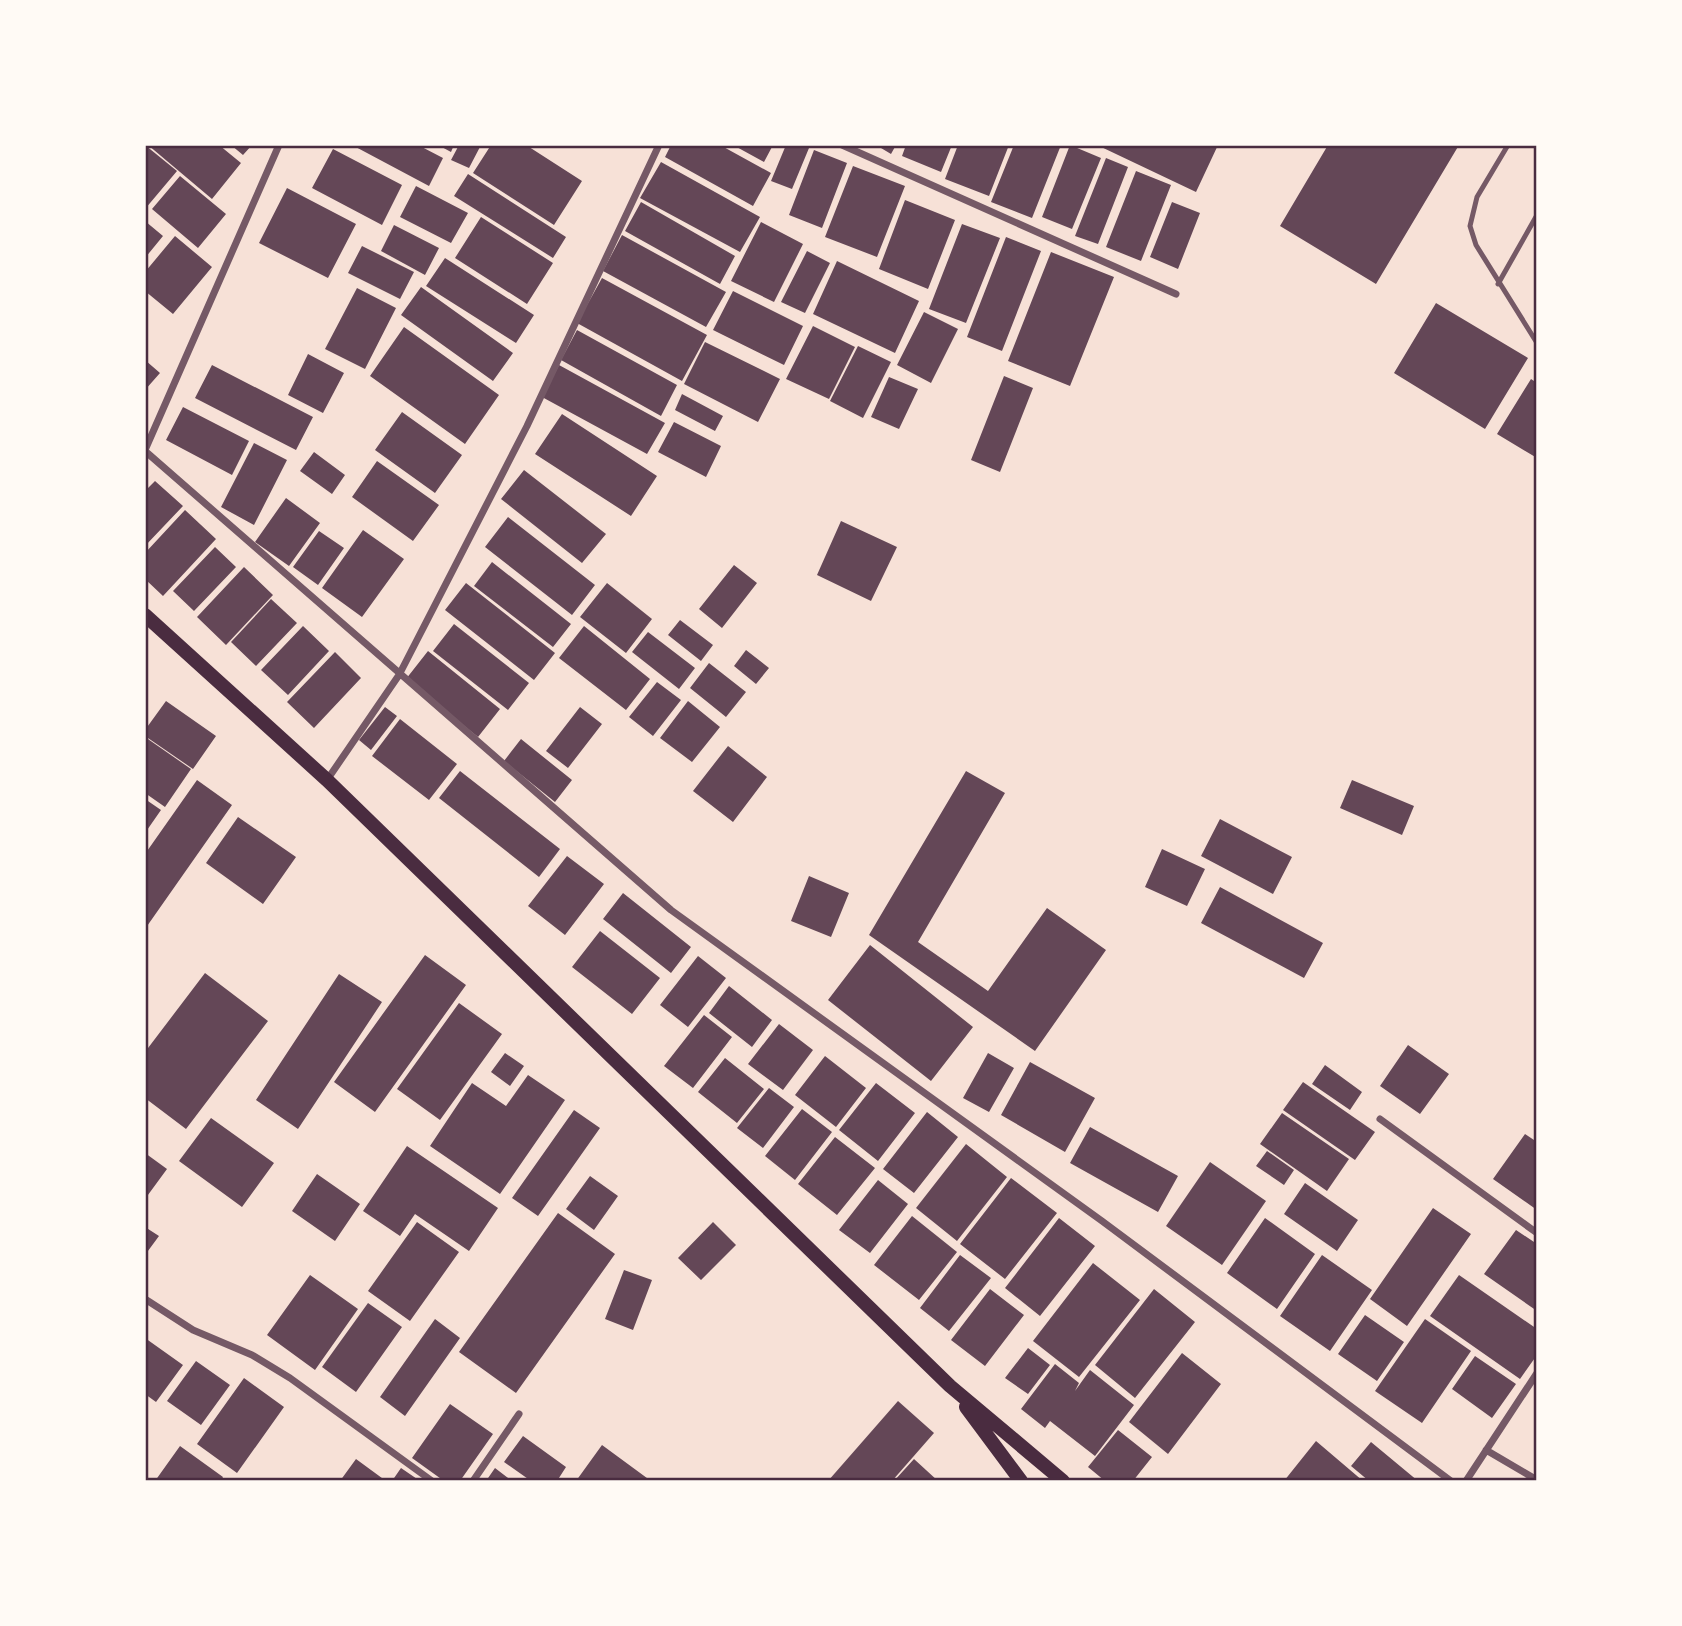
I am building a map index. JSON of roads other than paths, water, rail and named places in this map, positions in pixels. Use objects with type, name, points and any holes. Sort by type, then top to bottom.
[{"type":"main road","points":[[145,615],[327,780],[950,1386],[1063,1481]]},
{"type":"main road","points":[[950,1386],[1021,1481]]},
{"type":"street","points":[[278,145],[145,450],[399,675],[671,910],[1102,1221],[1451,1481]]},
{"type":"street","points":[[327,780],[399,675],[527,426],[659,145]]},
{"type":"street","points":[[842,145],[1176,294]]},
{"type":"street","points":[[1380,1119],[1537,1233]]},
{"type":"street","points":[[145,1299],[193,1330],[252,1355],[290,1378],[432,1481]]},
{"type":"street","points":[[1466,1481],[1537,1373]]},
{"type":"street","points":[[473,1481],[519,1415]]},
{"type":"street","points":[[1486,1450],[1537,1480]]},
{"type":"lane","points":[[1508,145],[1477,197],[1470,226],[1476,245],[1498,284],[1537,343]]},
{"type":"lane","points":[[1498,284],[1537,215]]}]
